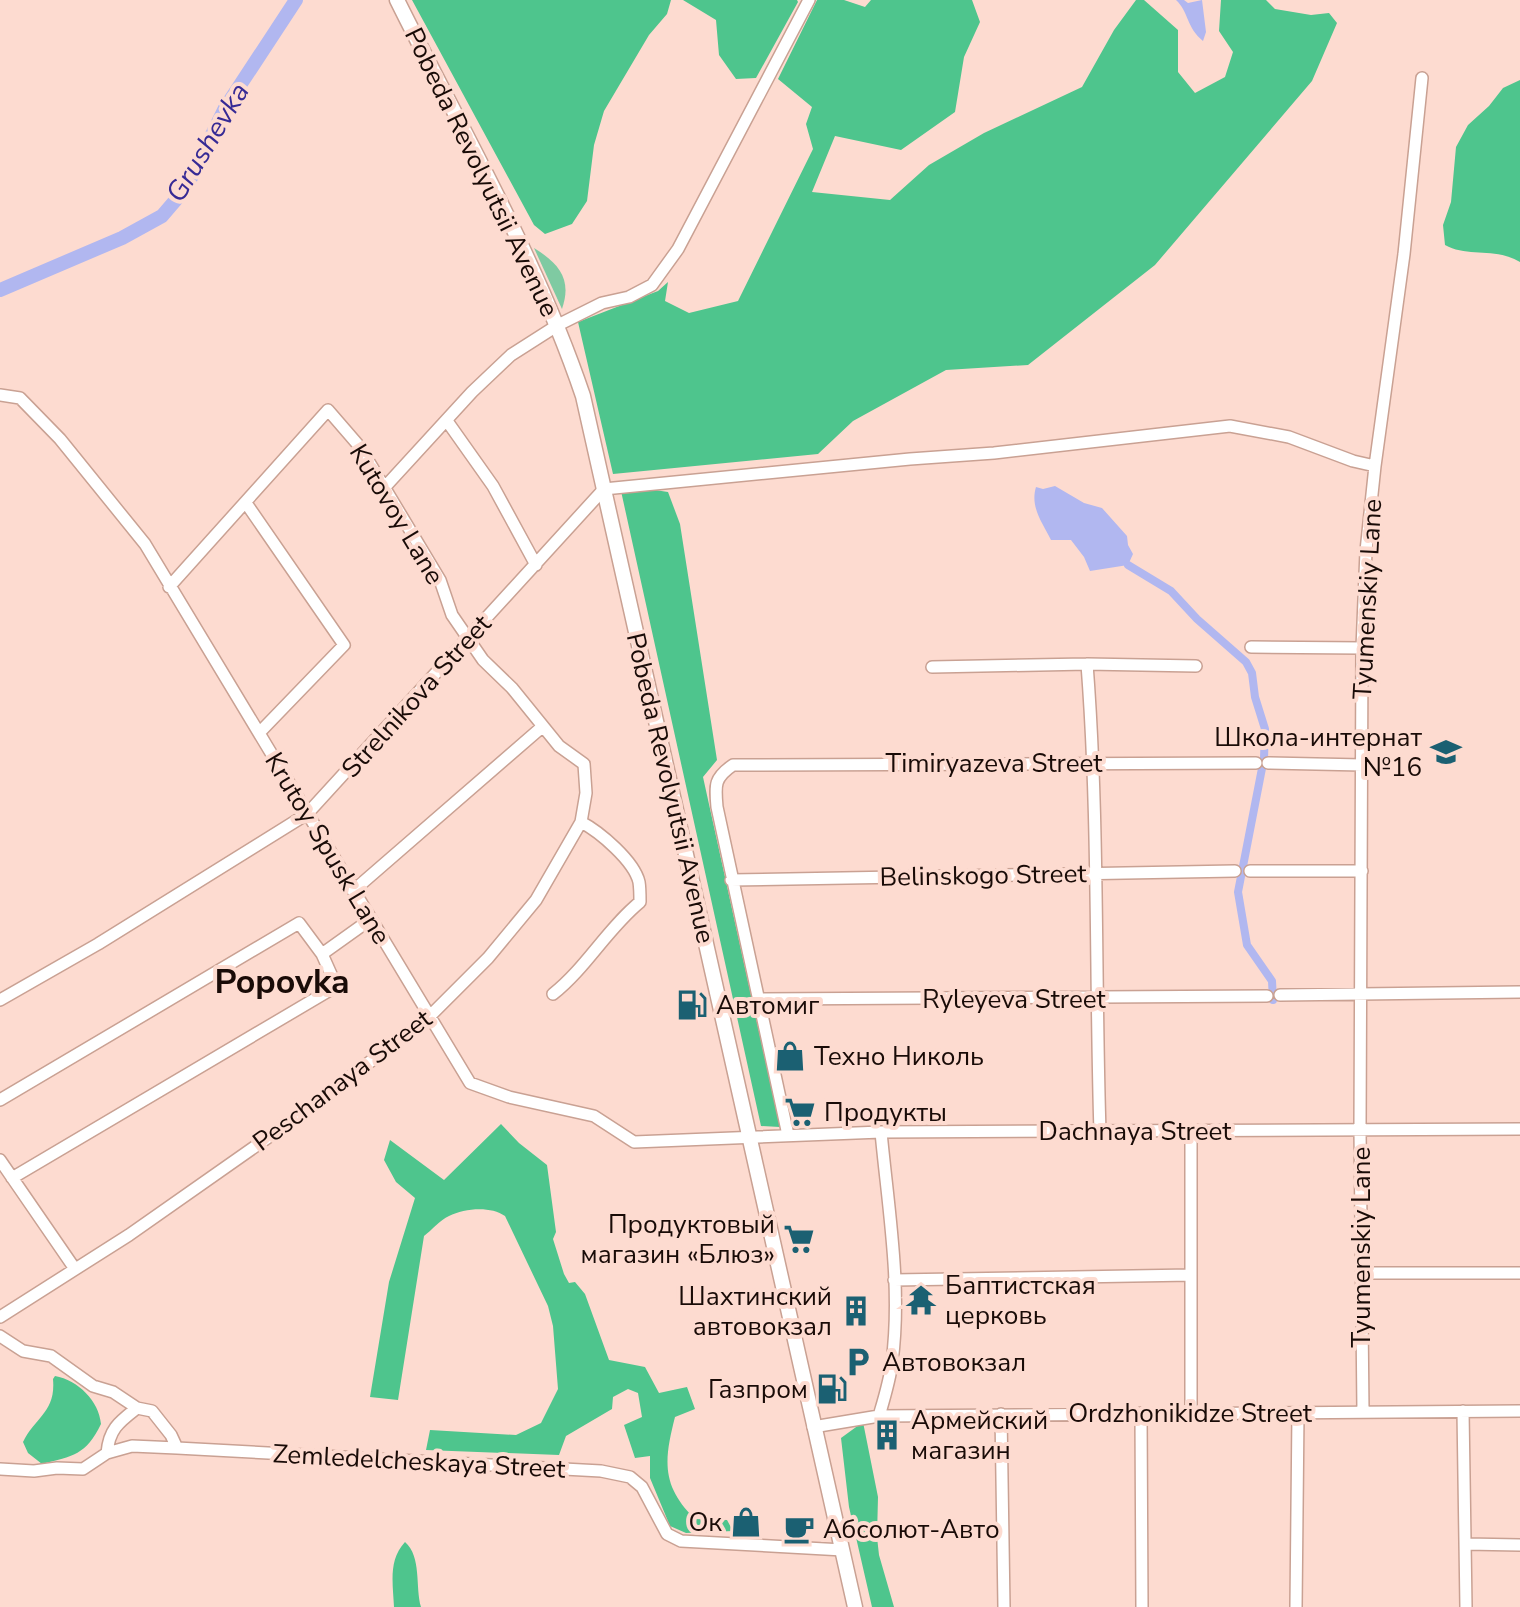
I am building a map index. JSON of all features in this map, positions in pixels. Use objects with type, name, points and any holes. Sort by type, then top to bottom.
[{"type":"main road","name":"Pobeda Revolyutsii Avenue","points":[[397,0],[521,241],[558,325],[583,396],[855,1607]]},
{"type":"street","points":[[384,488],[511,355],[558,325],[602,303],[629,297],[652,285],[678,249],[809,0]]},
{"type":"street","name":"Tyumenskiy Lane","points":[[1363,1411],[1360,1130],[1362,648],[1366,551],[1404,254],[1422,78]]},
{"type":"street","name":"Krutoy Spusk Lane","points":[[0,395],[20,398],[60,439],[145,544],[470,1083],[509,1097],[594,1116],[634,1142],[751,1137]]},
{"type":"street","name":"Kutovoy Lane","points":[[246,503],[328,410],[360,447],[440,580],[452,615],[483,660],[512,688],[559,746],[584,764]]},
{"type":"street","points":[[447,421],[493,486],[536,565]]},
{"type":"street","points":[[604,489],[994,453],[1230,426],[1289,437],[1375,466]]},
{"type":"street","name":"Strelnikova Street","points":[[0,1000],[98,944],[307,814],[604,489]]},
{"type":"street","points":[[169,587],[246,503],[344,645],[260,732]]},
{"type":"street","points":[[1251,647],[1362,648]]},
{"type":"street","points":[[932,667],[1087,664],[1196,666]]},
{"type":"street","points":[[1087,664],[1095,763],[1094,872],[1100,1132]]},
{"type":"street","points":[[353,891],[542,727]]},
{"type":"street","name":"Peschanaya Street","points":[[0,1317],[129,1235],[300,1115],[429,1017],[488,958],[536,900],[581,822],[586,793],[584,764]]},
{"type":"street","name":"Timiryazeva Street","points":[[731,880],[715,788],[720,774],[733,765],[1362,765]]},
{"type":"street","points":[[553,994],[640,902],[639,881],[630,865],[604,837],[581,822]]},
{"type":"street","name":"Belinskogo Street","points":[[731,880],[1235,871]]},
{"type":"street","points":[[1250,871],[1362,871]]},
{"type":"street","points":[[731,880],[788,1135]]},
{"type":"street","points":[[322,954],[371,919]]},
{"type":"street","points":[[0,1100],[299,923],[322,954],[335,983],[330,990],[12,1178]]},
{"type":"street","name":"Ryleyeva Street","points":[[760,999],[1096,999],[1362,992],[1520,992]]},
{"type":"street","name":"Dachnaya Street","points":[[751,1137],[881,1132],[1520,1129]]},
{"type":"street","points":[[1191,1131],[1191,1414]]},
{"type":"street","points":[[879,1416],[892,1364],[894,1280],[881,1132]]},
{"type":"street","points":[[0,1160],[75,1269]]},
{"type":"street","points":[[1361,1273],[1520,1273]]},
{"type":"street","points":[[894,1280],[1191,1275]]},
{"type":"street","points":[[0,1336],[23,1351],[51,1356],[93,1386],[113,1392],[137,1408],[152,1411],[177,1448]]},
{"type":"street","points":[[107,1453],[109,1436],[116,1424],[137,1408]]},
{"type":"street","points":[[1463,1411],[1466,1607]]},
{"type":"street","name":"Ordzhonikidze Street","points":[[813,1427],[879,1416],[1520,1411]]},
{"type":"street","points":[[1141,1413],[1142,1607]]},
{"type":"street","points":[[1296,1607],[1298,1413]]},
{"type":"street","points":[[1001,1414],[1004,1607]]},
{"type":"street","name":"Zemledelcheskaya Street","points":[[0,1469],[83,1469],[107,1453],[132,1446],[601,1471],[630,1477],[642,1487],[667,1534],[681,1541],[843,1550]]},
{"type":"street","points":[[1466,1544],[1520,1545]]},
{"type":"green space","points":[[412,0],[671,0],[667,14],[649,35],[604,111],[594,145],[587,201],[572,224],[545,234],[534,225]]},
{"type":"green space","points":[[683,0],[798,2],[756,78],[736,79],[719,55],[716,20]]},
{"type":"green space","points":[[817,0],[844,0],[865,7],[871,0],[972,0],[980,22],[964,57],[955,112],[901,150],[835,136],[812,192],[890,200],[929,165],[984,133],[1082,87],[1114,30],[1136,0],[1144,0],[1178,30],[1178,72],[1195,93],[1225,77],[1233,52],[1219,31],[1221,0],[1266,0],[1275,9],[1311,15],[1329,13],[1337,23],[1312,81],[1155,265],[1028,365],[946,370],[853,421],[818,454],[613,474],[578,322],[658,291],[668,282],[665,301],[689,313],[738,301],[813,149],[806,124],[812,107],[778,79]]},
{"type":"green space","points":[[1520,80],[1520,262],[1511,257],[1463,251],[1445,245],[1443,225],[1451,202],[1456,147],[1468,125],[1503,88]]},
{"type":"green space","points":[[534,248],[551,260],[562,274],[566,289],[562,309]]},
{"type":"green space","points":[[648,489],[668,492],[680,524],[717,760],[703,777],[780,1127],[761,1126],[621,491]]},
{"type":"green space","points":[[501,1124],[547,1165],[556,1232],[553,1239],[564,1274],[569,1283],[575,1282],[585,1294],[609,1360],[645,1367],[659,1393],[687,1387],[695,1409],[675,1417],[669,1446],[668,1472],[676,1495],[695,1519],[727,1520],[733,1531],[686,1533],[670,1526],[650,1478],[650,1456],[635,1458],[624,1425],[642,1417],[638,1393],[628,1389],[613,1397],[612,1409],[566,1436],[559,1455],[426,1450],[430,1430],[516,1435],[541,1423],[558,1389],[553,1326],[548,1306],[505,1216],[499,1213],[478,1209],[455,1213],[424,1236],[398,1400],[370,1397],[389,1282],[415,1198],[396,1182],[384,1160],[390,1140],[444,1180]]},
{"type":"green space","points":[[55,1376],[72,1382],[86,1393],[96,1407],[101,1424],[90,1442],[78,1453],[42,1464],[28,1453],[23,1442],[48,1407]]},
{"type":"green space","points":[[863,1422],[878,1497],[879,1555],[894,1607],[872,1607],[849,1507],[841,1438]]},
{"type":"green space","points":[[405,1542],[416,1564],[421,1607],[394,1607],[394,1564]]},
{"type":"water","points":[[1176,0],[1188,3],[1202,0],[1206,32],[1203,41],[1193,30]]},
{"type":"water","points":[[1055,486],[1084,503],[1102,508],[1127,536],[1133,554],[1128,565],[1090,571],[1071,540],[1051,540],[1038,514],[1035,494],[1036,487]]},
{"type":"waterway","name":"Grushevka","points":[[0,290],[122,238],[162,216],[186,188],[225,108],[296,0]]},
{"type":"waterway","points":[[1128,565],[1171,591],[1197,619],[1246,662],[1252,673],[1255,697],[1265,729],[1264,758],[1238,892],[1247,945],[1272,981],[1273,1000]]},
{"type":"place","name":"Школа-интернат №16","points":[[1446,752]]},
{"type":"place","name":"Автомиг","points":[[692,1005]]},
{"type":"place","name":"Техно Николь","points":[[790,1056]]},
{"type":"place","name":"Продукты","points":[[800,1112]]},
{"type":"place","name":"Продуктовый магазин «Блюз»","points":[[799,1239]]},
{"type":"place","name":"Баптистская церковь","points":[[921,1300]]},
{"type":"place","name":"Шахтинский автовокзал","points":[[856,1311]]},
{"type":"place","name":"Автовокзал","points":[[858,1362]]},
{"type":"place","name":"Газпром","points":[[832,1389]]},
{"type":"place","name":"Армейский магазин","points":[[887,1435]]},
{"type":"place","name":"Ок","points":[[746,1522]]},
{"type":"place","name":"Абсолют-Авто","points":[[799,1529]]},
{"type":"district","name":"Popovka","points":[[282,981]]}]
